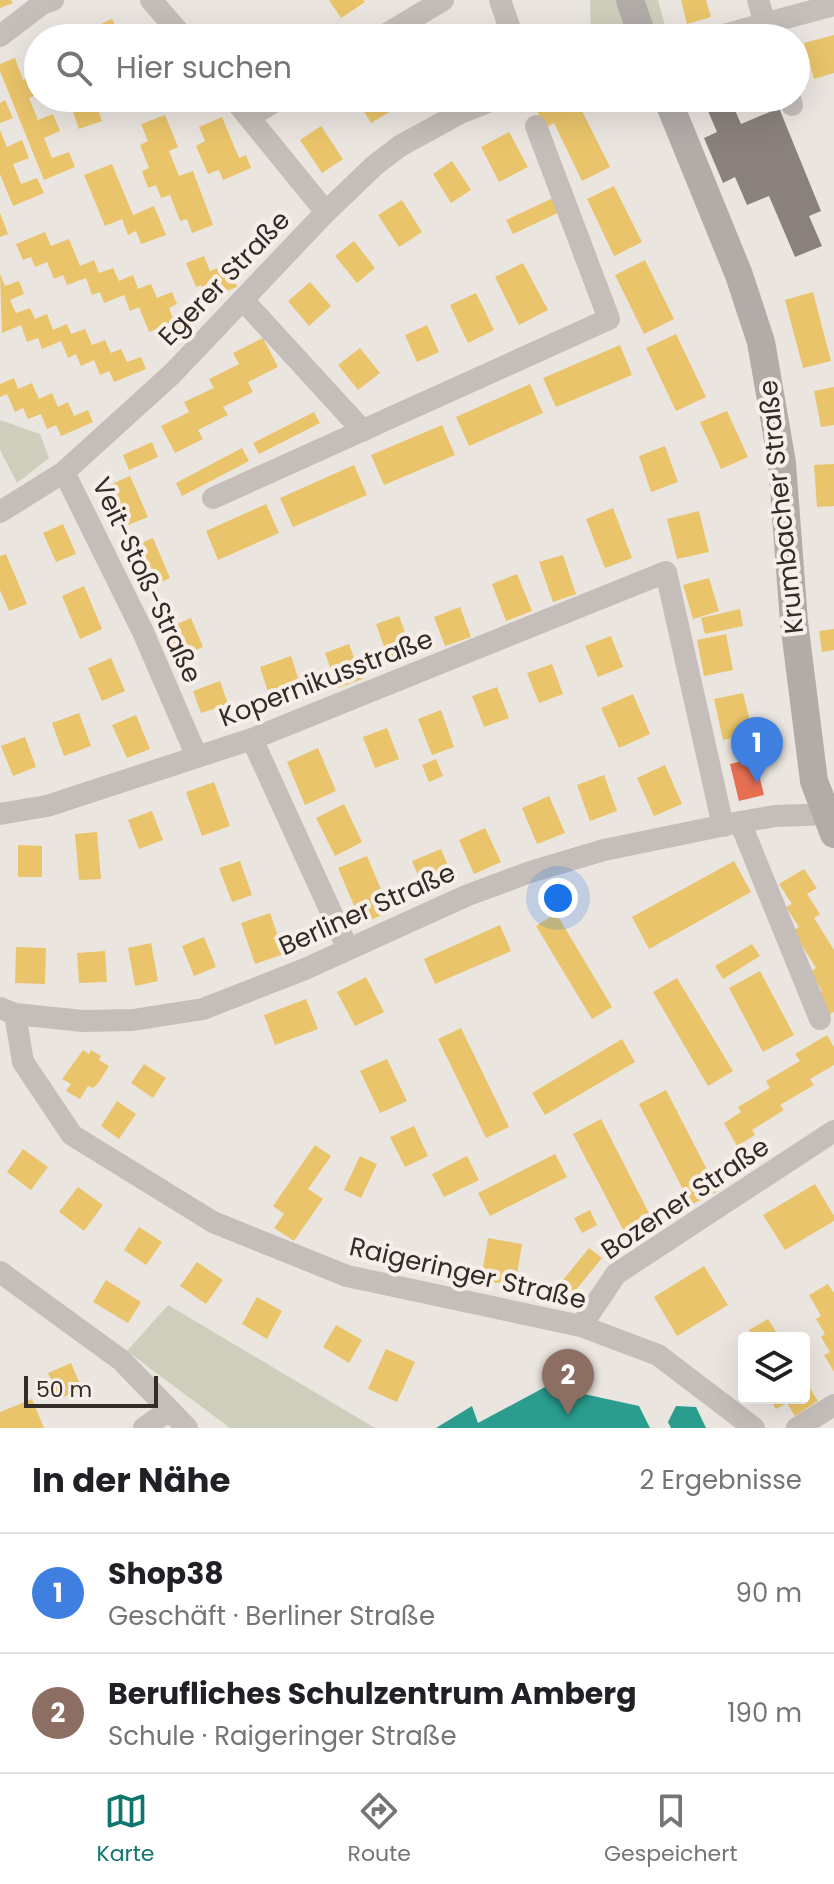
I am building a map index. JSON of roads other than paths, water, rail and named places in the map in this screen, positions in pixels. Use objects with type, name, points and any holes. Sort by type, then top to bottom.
[{"type":"main road","points":[[630,0],[638,24]]},
{"type":"main road","name":"Krumbacher Straße","points":[[673,112],[739,275],[761,342],[782,463],[794,622],[814,781],[831,821]]},
{"type":"street","points":[[0,36],[42,4],[53,0]]},
{"type":"street","points":[[153,0],[173,24]]},
{"type":"street","points":[[403,24],[443,0]]},
{"type":"street","points":[[500,0],[508,24]]},
{"type":"street","points":[[758,0],[765,24]]},
{"type":"street","points":[[785,24],[834,5]]},
{"type":"street","points":[[245,112],[326,212]]},
{"type":"street","points":[[249,117],[257,112]]},
{"type":"street","name":"Egerer Straße","points":[[0,512],[64,472],[172,374],[326,212],[375,165],[400,146],[463,112]]},
{"type":"street","points":[[213,498],[609,319],[536,126]]},
{"type":"street","points":[[243,300],[363,431]]},
{"type":"street","name":"Veit-Stoß-Straße","points":[[64,472],[143,632],[197,757]]},
{"type":"street","name":"Kopernikusstraße","points":[[0,814],[47,806],[252,739],[666,572],[732,824]]},
{"type":"street","points":[[252,739],[348,949]]},
{"type":"street","name":"Berliner Straße","points":[[7,1011],[83,1021],[165,1017],[203,1009],[468,895],[530,872],[604,850],[775,816],[831,821]]},
{"type":"street","points":[[732,824],[820,1019]]},
{"type":"street","name":"Raigeringer Straße","points":[[7,1011],[23,1062],[72,1135],[213,1222],[347,1276],[581,1326],[658,1355],[754,1428]]},
{"type":"street","name":"Bozener Straße","points":[[581,1326],[616,1274],[834,1131]]},
{"type":"street","points":[[0,1272],[121,1360],[187,1428]]},
{"type":"street","points":[[797,1428],[834,1405]]},
{"type":"street","points":[[144,1428],[169,1410]]},
{"type":"place","name":"Shop38","points":[[757,783]]},
{"type":"place","name":"Berufliches Schulzentrum Amberg","points":[[568,1415]]}]
